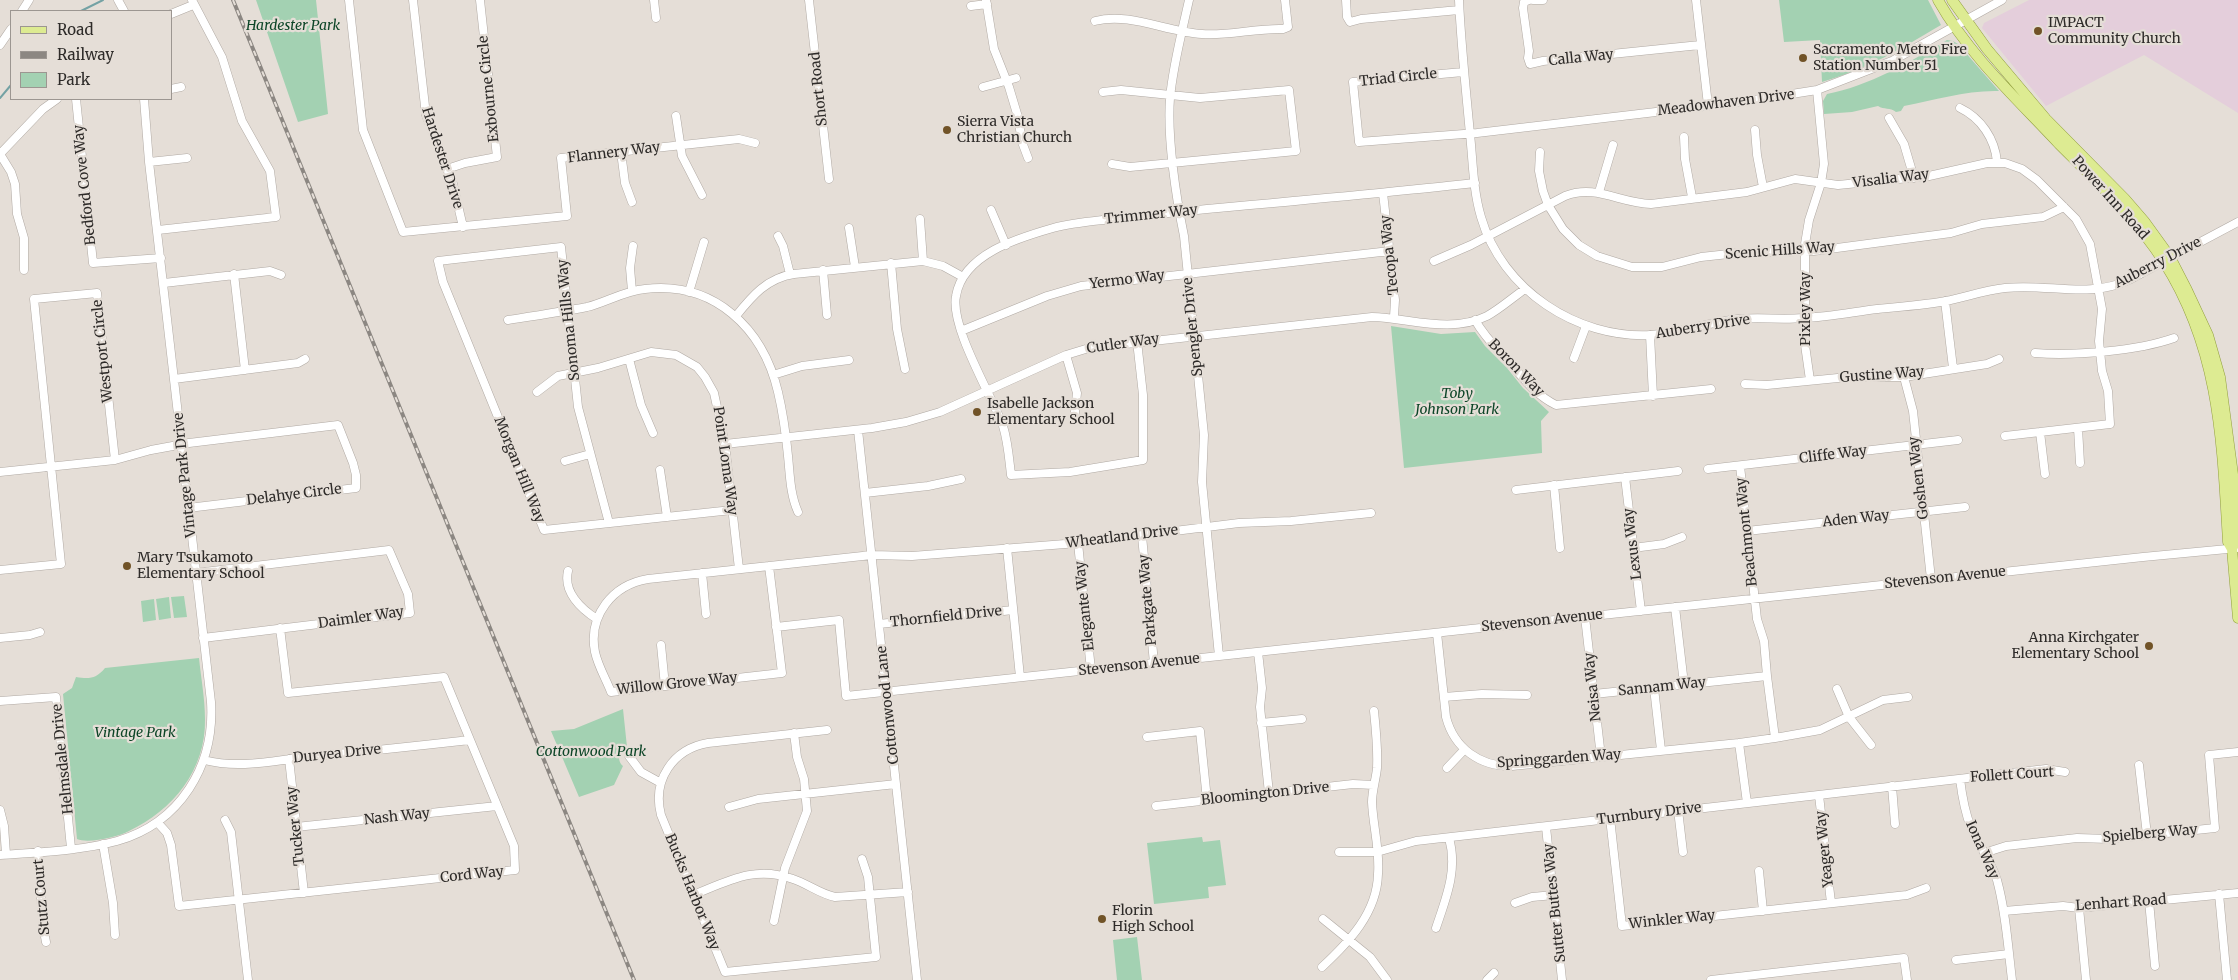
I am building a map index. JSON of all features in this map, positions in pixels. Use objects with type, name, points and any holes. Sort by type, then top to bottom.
[{"type":"main road","name":"Power Inn Road","points":[[1938,0],[1955,27],[1993,74],[2167,259]]},
{"type":"main road","name":"Power Inn Road","points":[[1952,0],[1999,64],[2046,119],[2125,199],[2167,259],[2202,321],[2220,377],[2234,482],[2238,618]]},
{"type":"street","points":[[348,0],[363,130],[403,232],[462,227]]},
{"type":"street","name":"Hardester Drive","points":[[412,0],[426,115],[457,197],[462,227]]},
{"type":"street","name":"Exbourne Circle","points":[[447,169],[465,163],[496,157],[480,0]]},
{"type":"street","points":[[654,0],[656,18]]},
{"type":"street","name":"Short Road","points":[[809,0],[829,179]]},
{"type":"street","name":"Spengler Drive","points":[[1189,0],[1170,95],[1169,117],[1179,212],[1188,273],[1204,442],[1202,482],[1219,656]]},
{"type":"street","points":[[1095,21],[1116,18],[1182,32],[1213,35],[1283,29],[1288,27],[1289,21],[1285,0]]},
{"type":"street","points":[[1346,0],[1347,18],[1350,22],[1361,19],[1459,10]]},
{"type":"street","name":"Auberry Drive","points":[[1459,0],[1463,72],[1477,202],[1488,237],[1508,269],[1525,289],[1550,308],[1586,326],[1614,333],[1650,335],[1740,319],[1806,318],[1946,301],[1995,289],[2019,286],[2072,291],[2098,290],[2116,286],[2238,222]]},
{"type":"street","name":"Calla Way","points":[[1529,0],[1524,2],[1523,8],[1530,64],[1543,61],[1700,46]]},
{"type":"street","points":[[1533,0],[1543,0]]},
{"type":"street","points":[[1696,0],[1708,105]]},
{"type":"street","name":"Meadowhaven Drive","points":[[1470,133],[1818,90],[1892,62],[2002,0]]},
{"type":"street","points":[[971,6],[986,2],[994,49],[1007,81],[1018,117],[1022,142],[1028,158]]},
{"type":"street","points":[[158,230],[276,217],[270,171],[242,121],[222,57],[192,3],[172,13]]},
{"type":"street","points":[[0,45],[10,30]]},
{"type":"street","name":"Triad Circle","points":[[1463,72],[1353,82],[1359,142],[1470,133]]},
{"type":"street","points":[[983,87],[1016,78]]},
{"type":"street","points":[[172,88],[181,88]]},
{"type":"street","points":[[1103,92],[1121,90],[1207,98],[1290,90],[1296,151],[1130,167],[1112,164]]},
{"type":"street","name":"Pixley Way","points":[[1810,380],[1805,345],[1805,252],[1809,220],[1821,183],[1824,151],[1818,90]]},
{"type":"street","points":[[24,270],[24,238],[18,214],[15,184],[11,172],[0,154],[43,109],[56,100]]},
{"type":"street","name":"Bedford Cove Way","points":[[76,100],[93,263],[161,258]]},
{"type":"street","name":"Vintage Park Drive","points":[[3,855],[103,844],[129,837],[158,823],[186,794],[204,760],[210,735],[211,716],[203,638],[149,162],[144,100]]},
{"type":"street","points":[[1960,108],[1972,116],[1987,132],[1995,147],[1997,162]]},
{"type":"street","points":[[676,116],[679,145],[684,162],[702,195]]},
{"type":"street","points":[[1888,118],[1904,144],[1914,178]]},
{"type":"street","points":[[1755,130],[1763,187]]},
{"type":"street","points":[[1684,137],[1685,159],[1692,197]]},
{"type":"street","name":"Flannery Way","points":[[462,227],[567,216],[561,158],[739,139],[755,142]]},
{"type":"street","points":[[1599,192],[1612,145]]},
{"type":"street","points":[[621,152],[625,183],[632,202]]},
{"type":"street","name":"Scenic Hills Way","points":[[1540,152],[1540,177],[1548,205],[1564,229],[1579,245],[1597,256],[1625,266],[1655,268],[1710,256],[1805,252],[1951,233],[1982,224],[2044,217],[2064,207]]},
{"type":"street","points":[[149,162],[187,158]]},
{"type":"street","name":"Visalia Way","points":[[1434,261],[1488,237],[1548,205],[1576,193],[1599,192],[1644,204],[1658,204],[1692,197],[1747,192],[1795,179],[1845,185],[1914,178],[1997,162],[2011,164],[2028,172],[2064,207],[2088,237],[2093,251],[2102,309],[2100,350],[2108,391],[2110,424],[2078,428]]},
{"type":"street","name":"Trimmer Way","points":[[1137,341],[1142,394],[1143,460],[1070,472],[1011,474],[1006,436],[961,332],[956,315],[955,302],[963,277],[976,262],[1006,245],[1036,233],[1064,226],[1179,212],[1475,184]]},
{"type":"street","name":"Tecopa Way","points":[[1383,193],[1395,300],[1394,317]]},
{"type":"street","points":[[991,210],[1006,245]]},
{"type":"street","points":[[920,219],[923,261]]},
{"type":"street","points":[[849,228],[855,267]]},
{"type":"street","points":[[778,236],[783,246],[790,274]]},
{"type":"street","points":[[689,292],[704,242]]},
{"type":"street","points":[[632,291],[630,268],[633,246]]},
{"type":"street","name":"Sonoma Hills Way","points":[[438,261],[561,247],[580,414],[609,523]]},
{"type":"street","name":"Yermo Way","points":[[961,332],[1036,300],[1072,288],[1098,283],[1390,251]]},
{"type":"street","name":"Morgan Hill Way","points":[[438,261],[443,282],[544,530],[732,510]]},
{"type":"street","points":[[736,316],[762,287],[790,274],[923,261],[943,266],[963,277]]},
{"type":"street","points":[[890,263],[897,329],[905,369]]},
{"type":"street","points":[[823,270],[827,316]]},
{"type":"street","points":[[164,283],[270,271],[281,275]]},
{"type":"street","points":[[234,274],[245,370]]},
{"type":"street","points":[[508,320],[591,306],[632,291],[658,288],[689,292],[709,299],[736,316],[758,343],[773,375],[786,438],[792,494],[798,512]]},
{"type":"street","name":"Cutler Way","points":[[725,444],[889,426],[923,418],[1066,355],[1089,348],[1137,341],[1354,318],[1394,317],[1445,325],[1475,320],[1497,309],[1525,289]]},
{"type":"street","name":"Westport Circle","points":[[51,466],[34,299],[97,293],[115,460]]},
{"type":"street","points":[[1946,301],[1953,368]]},
{"type":"street","name":"Boron Way","points":[[1475,320],[1489,341],[1527,384],[1542,397],[1556,405],[1711,389]]},
{"type":"street","points":[[1574,358],[1586,326]]},
{"type":"street","points":[[1650,335],[1653,396]]},
{"type":"street","points":[[2035,353],[2065,354],[2146,346],[2174,338]]},
{"type":"street","name":"Point Loma Way","points":[[537,392],[555,378],[574,372],[598,368],[645,353],[663,352],[681,357],[697,367],[705,376],[714,393],[725,444],[739,569]]},
{"type":"street","points":[[1066,355],[1077,394],[1074,421]]},
{"type":"street","points":[[174,379],[298,363],[305,359]]},
{"type":"street","points":[[629,359],[641,405],[654,433]]},
{"type":"street","name":"Gustine Way","points":[[1745,384],[1760,385],[1848,377],[1904,377],[1987,364],[1999,359]]},
{"type":"street","points":[[773,375],[802,366],[849,360]]},
{"type":"street","name":"Goshen Way","points":[[1904,377],[1913,411],[1931,579]]},
{"type":"street","name":"Delahye Circle","points":[[182,445],[338,425],[356,475],[356,488],[188,508]]},
{"type":"street","points":[[2005,436],[2078,428],[2080,463]]},
{"type":"street","name":"Cottonwood Lane","points":[[858,430],[917,980]]},
{"type":"street","points":[[2040,432],[2045,474]]},
{"type":"street","name":"Cliffe Way","points":[[1708,469],[1958,440]]},
{"type":"street","points":[[0,472],[115,460],[150,450],[182,445]]},
{"type":"street","points":[[565,461],[590,454]]},
{"type":"street","points":[[0,570],[61,564],[51,466]]},
{"type":"street","name":"Beachmont Way","points":[[1740,466],[1754,598],[1757,619],[1764,641],[1775,738]]},
{"type":"street","points":[[660,470],[667,517]]},
{"type":"street","points":[[1516,490],[1678,471]]},
{"type":"street","name":"Lexus Way","points":[[1625,477],[1640,611]]},
{"type":"street","points":[[865,493],[928,486],[961,479]]},
{"type":"street","points":[[1554,486],[1560,548]]},
{"type":"street","name":"Aden Way","points":[[1747,532],[1965,507]]},
{"type":"street","name":"Wheatland Drive","points":[[872,555],[912,556],[1078,543],[1206,526],[1291,521],[1371,512]]},
{"type":"street","name":"Parkgate Way","points":[[1142,536],[1154,663]]},
{"type":"street","points":[[1633,548],[1664,544],[1682,537]]},
{"type":"street","name":"Elegante Way","points":[[1078,543],[1091,670]]},
{"type":"street","points":[[1007,548],[1020,677]]},
{"type":"street","name":"Stevenson Avenue","points":[[776,627],[838,620],[846,696],[1931,579],[2235,549]]},
{"type":"street","name":"Daimler Way","points":[[196,573],[389,550],[408,594],[410,613],[203,638]]},
{"type":"street","name":"Willow Grove Way","points":[[770,566],[782,673],[611,692],[595,650],[594,638],[597,619],[609,599],[629,584],[648,579],[872,555]]},
{"type":"street","points":[[568,571],[567,583],[574,598],[582,608],[597,619]]},
{"type":"street","points":[[702,573],[706,614]]},
{"type":"street","points":[[1675,607],[1684,684]]},
{"type":"street","name":"Thornfield Drive","points":[[879,624],[1013,610]]},
{"type":"street","name":"Neisa Way","points":[[1585,617],[1601,757]]},
{"type":"street","name":"Cord Way","points":[[158,823],[166,833],[171,845],[179,906],[516,870],[514,846],[444,677],[288,693],[280,628]]},
{"type":"street","points":[[0,638],[40,632]]},
{"type":"street","name":"Springgarden Way","points":[[1437,633],[1444,697],[1450,729],[1464,750],[1478,760],[1500,766],[1775,738],[1820,730],[1884,700],[1908,697]]},
{"type":"street","points":[[661,644],[665,686]]},
{"type":"street","points":[[1258,652],[1262,688],[1261,723],[1269,793]]},
{"type":"street","name":"Sannam Way","points":[[1594,694],[1767,676]]},
{"type":"street","points":[[1654,688],[1661,750]]},
{"type":"street","points":[[1837,689],[1848,717],[1871,745]]},
{"type":"street","points":[[1444,697],[1482,694],[1527,695]]},
{"type":"street","name":"Helmsdale Drive","points":[[0,701],[56,697],[71,848]]},
{"type":"street","points":[[1322,967],[1349,940],[1364,920],[1374,898],[1378,875],[1372,803],[1378,749],[1374,711]]},
{"type":"street","points":[[1261,723],[1302,719]]},
{"type":"street","name":"Bucks Harbor Way","points":[[826,730],[696,745],[672,762],[661,783],[658,797],[660,815],[725,972],[876,957],[870,895]]},
{"type":"street","points":[[1147,737],[1200,730],[1207,800]]},
{"type":"street","points":[[774,921],[783,876],[806,818],[806,794],[797,758],[794,733]]},
{"type":"street","name":"Duryea Drive","points":[[204,760],[238,766],[470,740]]},
{"type":"street","points":[[1739,743],[1746,803]]},
{"type":"street","points":[[1447,768],[1464,750]]},
{"type":"street","name":"Spielberg Way","points":[[1984,852],[2006,846],[2077,838],[2109,839],[2215,828],[2209,756],[2238,752]]},
{"type":"street","points":[[629,756],[641,772],[661,783]]},
{"type":"street","name":"Tucker Way","points":[[289,759],[304,893]]},
{"type":"street","points":[[2139,765],[2147,835]]},
{"type":"street","name":"Follett Court","points":[[1960,779],[2046,769],[2064,772]]},
{"type":"street","name":"Turnbury Drive","points":[[1339,852],[1377,852],[1416,842],[1678,810],[1960,779]]},
{"type":"street","name":"Iona Way","points":[[1960,779],[1966,814],[1971,828],[1997,881],[2004,911],[2012,980]]},
{"type":"street","points":[[729,807],[752,800],[896,784]]},
{"type":"street","name":"Bloomington Drive","points":[[1156,806],[1353,784],[1374,785]]},
{"type":"street","points":[[1892,786],[1895,824]]},
{"type":"street","name":"Yeager Way","points":[[1819,795],[1831,903]]},
{"type":"street","name":"Nash Way","points":[[296,828],[497,806]]},
{"type":"street","points":[[0,810],[4,826],[3,855]]},
{"type":"street","points":[[1678,810],[1682,852]]},
{"type":"street","name":"Winkler Way","points":[[1610,818],[1622,926],[1907,895],[1926,888]]},
{"type":"street","points":[[225,820],[231,832],[248,980]]},
{"type":"street","name":"Sutter Buttes Way","points":[[1546,827],[1562,980]]},
{"type":"street","points":[[1436,928],[1452,874],[1453,856],[1449,838]]},
{"type":"street","points":[[103,844],[113,903],[115,935]]},
{"type":"street","name":"Stutz Court","points":[[38,851],[41,875],[42,920],[46,942]]},
{"type":"street","points":[[862,859],[867,870],[870,895]]},
{"type":"street","points":[[1759,871],[1764,911]]},
{"type":"street","points":[[693,895],[748,874],[762,873],[783,876],[830,896],[842,898],[908,892]]},
{"type":"street","name":"Lenhart Road","points":[[2004,911],[2056,906],[2080,908],[2238,893]]},
{"type":"street","points":[[1515,903],[1532,897],[1554,894]]},
{"type":"street","points":[[2220,894],[2227,980]]},
{"type":"street","points":[[2149,902],[2155,966]]},
{"type":"street","points":[[2080,908],[2086,980]]},
{"type":"street","points":[[1323,919],[1370,957],[1387,980]]},
{"type":"street","points":[[1956,960],[2009,954]]},
{"type":"street","points":[[1711,980],[1770,977],[1904,958],[1907,980]]},
{"type":"street","points":[[1487,980],[1494,973]]},
{"type":"shaded area","points":[[2029,0],[2238,0],[2238,113],[2144,55],[2046,106],[1982,28],[1984,23]]},
{"type":"green space","name":"Hardester Park","points":[[256,0],[316,0],[328,114],[298,122]]},
{"type":"green space","points":[[1779,0],[1928,0],[1941,25],[1855,71],[1822,82],[1820,40],[1784,42]]},
{"type":"green space","points":[[1947,40],[1958,44],[1999,91],[1951,96],[1904,106],[1901,111],[1896,112],[1878,106],[1852,112],[1824,114],[1823,101],[1827,94],[1874,79],[1904,65]]},
{"type":"green space","name":"Toby Johnson Park","points":[[1391,326],[1441,334],[1475,332],[1485,346],[1507,368],[1523,388],[1549,412],[1541,421],[1542,453],[1404,468]]},
{"type":"green space","points":[[184,596],[187,617],[174,618],[171,597]]},
{"type":"green space","points":[[169,597],[171,618],[159,620],[156,599]]},
{"type":"green space","points":[[154,599],[156,620],[143,622],[141,601]]},
{"type":"green space","name":"Vintage Park","points":[[199,658],[205,711],[204,738],[200,755],[184,786],[160,812],[129,831],[103,839],[88,841],[77,839],[63,694],[72,688],[76,677],[92,677],[105,668]]},
{"type":"green space","name":"Cottonwood Park","points":[[623,709],[627,747],[620,751],[619,757],[623,766],[614,785],[579,797],[551,731],[574,729]]},
{"type":"green space","points":[[1202,837],[1203,842],[1220,840],[1226,885],[1208,887],[1209,898],[1154,904],[1147,843]]},
{"type":"green space","points":[[1137,937],[1142,980],[1117,980],[1113,940]]},
{"type":"waterway","points":[[83,10],[103,0]]},
{"type":"waterway","points":[[0,98],[10,86]]},
{"type":"railway","points":[[233,0],[634,980]]},
{"type":"place","name":"IMPACT Community Church","points":[[2038,31]]},
{"type":"place","name":"Sacramento Metro Fire Station Number 51","points":[[1803,58]]},
{"type":"place","name":"Sierra Vista Christian Church","points":[[947,130]]},
{"type":"place","name":"Isabelle Jackson Elementary School","points":[[977,412]]},
{"type":"place","name":"Mary Tsukamoto Elementary School","points":[[127,566]]},
{"type":"place","name":"Anna Kirchgater Elementary School","points":[[2149,646]]},
{"type":"place","name":"Florin High School","points":[[1102,919]]}]
